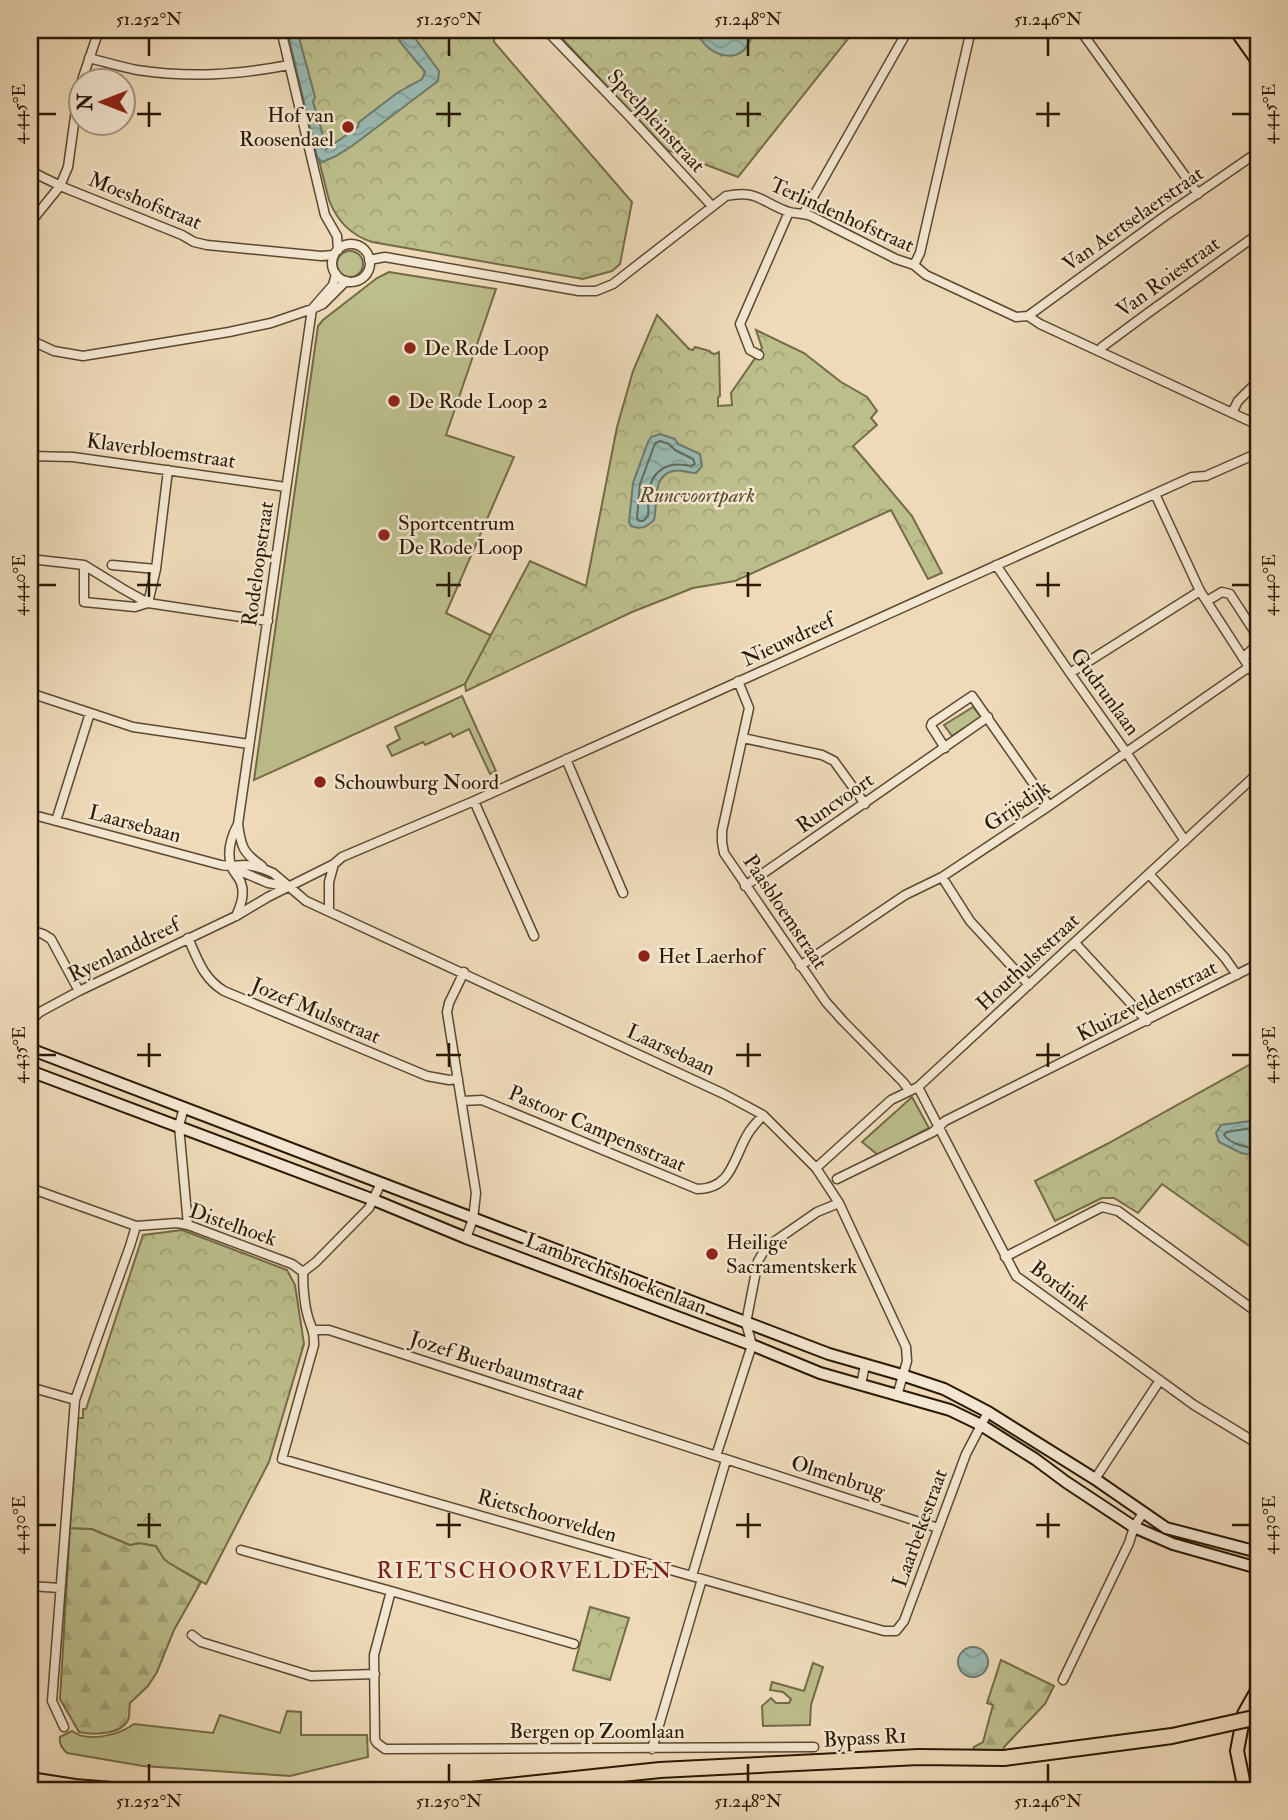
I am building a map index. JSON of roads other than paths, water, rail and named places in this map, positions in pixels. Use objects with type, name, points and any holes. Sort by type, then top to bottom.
[{"type":"highway","name":"Bypass R1","points":[[471,1790],[660,1770],[919,1757],[1004,1758],[1172,1736],[1258,1717]]},
{"type":"highway","points":[[30,1780],[112,1790]]},
{"type":"main road","points":[[1236,30],[1258,61]]},
{"type":"main road","points":[[1245,1790],[1237,1751],[1244,1714],[1258,1689]]},
{"type":"street","points":[[86,66],[99,30]]},
{"type":"street","points":[[281,30],[325,215],[337,236],[333,268],[336,274],[346,281],[355,282],[361,279],[369,267],[364,250],[348,245],[336,252]]},
{"type":"street","name":"Speelpleinstraat","points":[[546,30],[712,206]]},
{"type":"street","points":[[804,213],[908,30]]},
{"type":"street","points":[[914,265],[920,253],[971,30]]},
{"type":"street","points":[[1080,30],[1198,194]]},
{"type":"street","points":[[89,58],[135,69],[184,75],[249,73],[289,65]]},
{"type":"street","points":[[30,223],[60,186],[68,167],[72,136]]},
{"type":"street","name":"Van Aertselaerstraat","points":[[1028,316],[1258,152]]},
{"type":"street","name":"Moeshofstraat","points":[[30,171],[60,186],[206,245],[321,256],[336,252]]},
{"type":"street","name":"Terlindenhofstraat","points":[[369,260],[385,257],[579,291],[596,291],[613,284],[631,271],[726,196],[751,194],[789,212],[804,213],[914,265],[926,275],[1016,317],[1028,316],[1258,425]]},
{"type":"street","points":[[759,355],[750,350],[740,324],[789,212]]},
{"type":"street","name":"Van Roiestraat","points":[[1100,351],[1147,313],[1258,234]]},
{"type":"street","points":[[312,309],[333,285],[336,274]]},
{"type":"street","points":[[30,340],[54,351],[83,356],[249,328],[323,304],[346,281]]},
{"type":"street","name":"Rodeloopstraat","points":[[231,867],[238,857],[240,845],[238,824],[312,309]]},
{"type":"street","points":[[1232,413],[1238,401],[1258,380]]},
{"type":"street","name":"Nieuwdreef","points":[[289,886],[342,858],[1192,477],[1206,476],[1258,453]]},
{"type":"street","name":"Klaverbloemstraat","points":[[30,456],[73,457],[286,487]]},
{"type":"street","points":[[148,603],[156,569],[168,470]]},
{"type":"street","points":[[1155,494],[1200,591],[1258,678]]},
{"type":"street","points":[[30,559],[84,565],[148,603],[268,621]]},
{"type":"street","points":[[84,565],[84,602],[135,607],[148,603]]},
{"type":"street","points":[[112,565],[156,569]]},
{"type":"street","name":"Gudrunlaan","points":[[996,565],[1185,841]]},
{"type":"street","points":[[1070,673],[1200,591]]},
{"type":"street","points":[[1207,601],[1222,592],[1230,594],[1256,634],[1258,643],[1243,657]]},
{"type":"street","name":"Grijsdijk","points":[[800,966],[905,895],[942,877],[1049,806],[1249,667]]},
{"type":"street","name":"Paasbloemstraat","points":[[738,681],[749,708],[722,831],[724,853],[817,989],[843,1021],[909,1090]]},
{"type":"street","points":[[30,694],[133,727],[249,744]]},
{"type":"street","points":[[945,748],[931,726],[932,723],[972,696],[1049,806]]},
{"type":"street","points":[[56,821],[90,713]]},
{"type":"street","name":"Runcvoort","points":[[745,886],[988,717]]},
{"type":"street","points":[[743,738],[832,759],[865,804]]},
{"type":"street","points":[[566,759],[623,893]]},
{"type":"street","name":"Houthulststraat","points":[[816,1168],[891,1100],[918,1087],[1258,773]]},
{"type":"street","points":[[474,801],[534,936]]},
{"type":"street","name":"Laarsebaan","points":[[30,814],[231,867],[268,883],[289,886]]},
{"type":"street","name":"Rodeloopstraat","points":[[231,867],[229,852],[238,824]]},
{"type":"street","points":[[240,845],[253,860],[267,870]]},
{"type":"street","points":[[329,910],[329,882],[334,864]]},
{"type":"street","name":"Laarsebaan","points":[[231,867],[246,865],[267,870],[306,901],[464,972],[724,1094],[763,1115],[816,1168],[839,1203],[906,1347],[907,1361],[902,1374]]},
{"type":"street","points":[[231,867],[241,883],[243,901],[236,916]]},
{"type":"street","points":[[1149,874],[1225,958],[1237,975]]},
{"type":"street","points":[[942,877],[970,921],[1029,985]]},
{"type":"street","name":"Ryenlanddreef","points":[[30,1021],[40,1012],[79,991],[236,916],[289,886]]},
{"type":"street","points":[[30,930],[51,939],[79,991]]},
{"type":"street","name":"Jozef Mulsstraat","points":[[188,938],[205,975],[224,991],[427,1076],[458,1079]]},
{"type":"street","points":[[1074,943],[1147,1021]]},
{"type":"street","name":"Kluizeveldenstraat","points":[[939,1126],[1258,964]]},
{"type":"street","points":[[464,972],[447,1012],[476,1193],[473,1219],[466,1238]]},
{"type":"street","name":"Lambrechtshoekenlaan","points":[[30,1049],[829,1354],[902,1374],[944,1390],[988,1412],[1095,1479],[1166,1528],[1258,1552]]},
{"type":"street","name":"Lambrechtshoekenlaan","points":[[30,1071],[374,1200],[466,1238],[820,1373],[950,1410],[981,1425],[1034,1458],[1134,1527],[1173,1544],[1258,1568]]},
{"type":"street","name":"Bordink","points":[[918,1087],[1016,1276],[1194,1405],[1258,1444]]},
{"type":"street","name":"Pastoor Campensstraat","points":[[462,1101],[482,1100],[697,1189],[720,1184],[749,1132],[763,1115]]},
{"type":"street","points":[[184,1107],[178,1126],[188,1225]]},
{"type":"street","points":[[836,1179],[933,1132],[939,1126]]},
{"type":"street","points":[[314,1330],[308,1319],[303,1272],[369,1208],[381,1183]]},
{"type":"street","name":"Distelhoek","points":[[30,1188],[136,1226],[177,1223],[188,1225],[292,1264],[303,1272]]},
{"type":"street","points":[[716,1456],[752,1345],[746,1323],[758,1261],[764,1251],[817,1212],[839,1203]]},
{"type":"street","points":[[1005,1257],[1101,1207],[1110,1208],[1118,1211],[1258,1313]]},
{"type":"street","points":[[64,1727],[52,1701],[75,1400],[136,1226]]},
{"type":"street","name":"Jozef Buerbaumstraat","points":[[314,1330],[329,1330],[726,1460]]},
{"type":"street","name":"Rietschoorvelden","points":[[314,1330],[314,1345],[282,1459],[884,1631]]},
{"type":"street","points":[[861,1385],[865,1365]]},
{"type":"street","points":[[897,1396],[902,1374]]},
{"type":"street","points":[[1095,1479],[1160,1380]]},
{"type":"street","points":[[30,1387],[75,1400]]},
{"type":"street","points":[[981,1425],[988,1412]]},
{"type":"street","name":"Laarbekestraat","points":[[884,1631],[897,1630],[904,1621],[967,1454],[981,1425]]},
{"type":"street","points":[[652,1749],[726,1460]]},
{"type":"street","name":"Olmenbrug","points":[[726,1460],[938,1528]]},
{"type":"street","points":[[1063,1680],[1143,1513]]},
{"type":"street","points":[[242,1550],[574,1644]]},
{"type":"street","points":[[30,1586],[60,1588]]},
{"type":"street","points":[[192,1635],[201,1642],[311,1675],[375,1674],[376,1645],[391,1591]]},
{"type":"street","name":"Bergen op Zoomlaan","points":[[375,1674],[375,1740],[380,1747],[389,1750],[814,1747]]},
{"type":"water","points":[[287,30],[297,30],[326,149],[358,127],[359,122],[397,93],[422,79],[425,72],[394,30],[409,30],[439,71],[438,81],[352,146],[322,162],[317,157]]},
{"type":"water","points":[[696,30],[753,31],[743,51],[726,56],[709,48]]},
{"type":"water","points":[[660,434],[675,439],[678,444],[700,454],[702,466],[696,473],[676,471],[666,474],[658,485],[654,520],[638,528],[631,526],[629,522],[633,483],[648,442],[651,437]]},
{"type":"water","points":[[1258,1120],[1258,1156],[1241,1153],[1219,1142],[1216,1133],[1221,1125]]},
{"type":"water","points":[[973,1647],[983,1652],[988,1662],[983,1672],[973,1677],[963,1672],[958,1662],[963,1652]]},
{"type":"tram line","points":[[1245,30],[1258,48]]},
{"type":"place","name":"Hof van Roosendael","points":[[348,127]]},
{"type":"place","name":"De Rode Loop","points":[[410,348]]},
{"type":"place","name":"De Rode Loop 2","points":[[394,401]]},
{"type":"place","name":"Sportcentrum De Rode Loop","points":[[384,535]]},
{"type":"place","name":"Schouwburg Noord","points":[[320,782]]},
{"type":"place","name":"Het Laerhof","points":[[644,956]]},
{"type":"place","name":"Heilige Sacramentskerk","points":[[712,1254]]},
{"type":"district","name":"RIETSCHOORVELDEN","points":[[525,1570]]},
{"type":"park label","name":"Runcvoortpark","points":[[697,495]]}]
